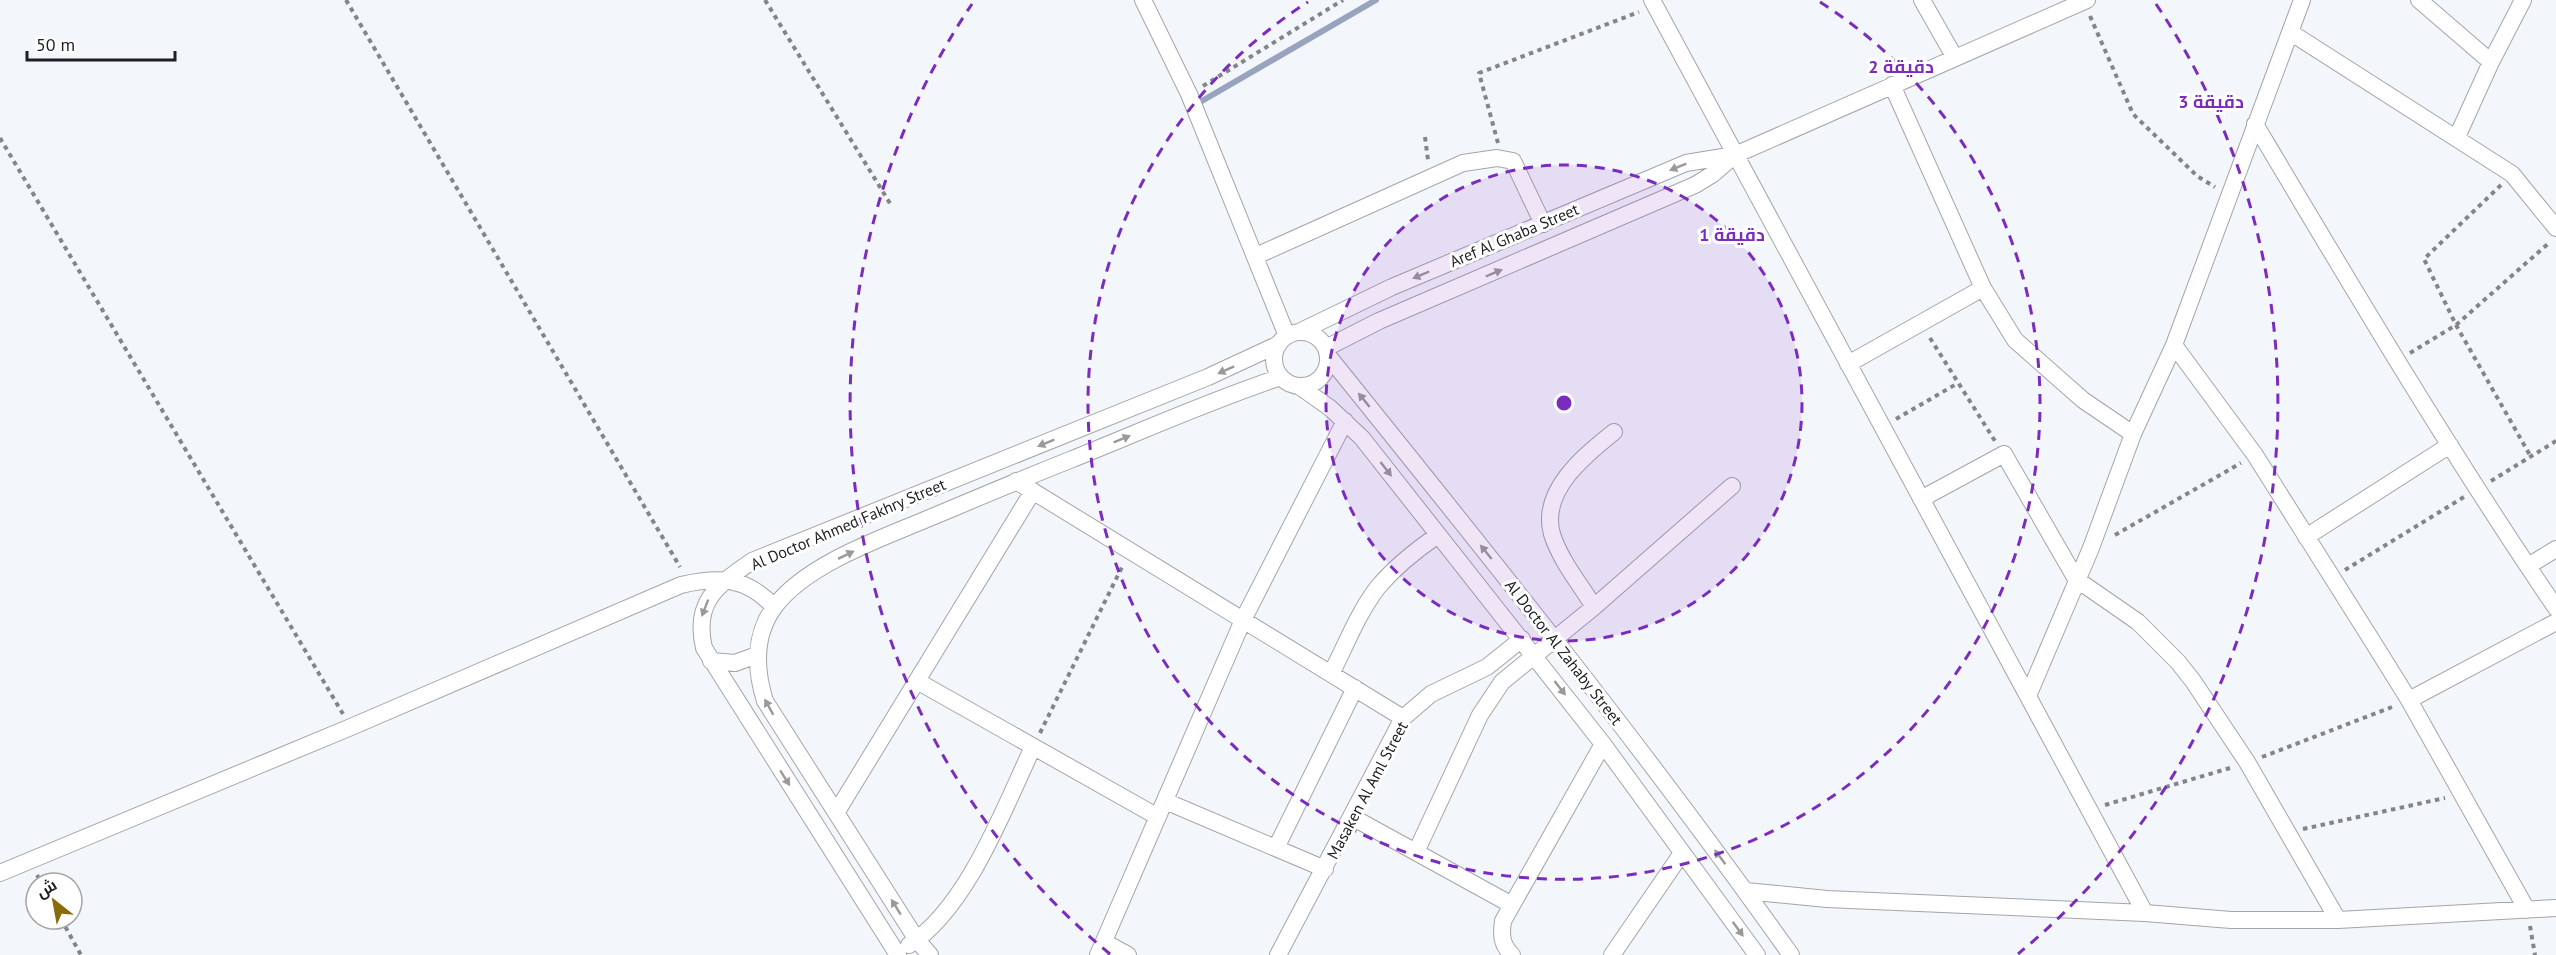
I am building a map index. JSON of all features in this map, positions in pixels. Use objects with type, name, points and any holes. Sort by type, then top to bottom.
[{"type":"street","points":[[1143,0],[1190,94],[1288,337]]},
{"type":"street","points":[[1922,0],[1955,58]]},
{"type":"street","points":[[2028,696],[2091,548],[2133,434],[2174,345],[2302,0]]},
{"type":"street","points":[[2419,0],[2491,62]]},
{"type":"street","points":[[2457,137],[2491,62],[2523,0]]},
{"type":"street","name":"Aref Al Ghaba Street","points":[[1288,337],[1392,287],[1686,163],[1735,155],[2085,1]]},
{"type":"street","points":[[1653,3],[2145,913]]},
{"type":"street","points":[[2290,32],[2512,174],[2556,228]]},
{"type":"street","points":[[1892,86],[1983,288],[2011,333],[2028,353],[2083,400],[2133,434]]},
{"type":"street","points":[[2255,124],[2397,361],[2477,489],[2556,608]]},
{"type":"street","name":"Aref Al Ghaba Street","points":[[1327,352],[1379,321],[1695,185],[1713,174],[1735,155]]},
{"type":"street","points":[[1256,256],[1430,176],[1482,158],[1502,158],[1513,161],[1543,224]]},
{"type":"street","points":[[1848,364],[1983,288]]},
{"type":"street","points":[[1310,333],[1320,339],[1327,352],[1324,375],[1317,381],[1299,386],[1289,383],[1275,366],[1274,355],[1288,337],[1310,333]]},
{"type":"street","name":"Al Doctor Ahmed Fakhry Street","points":[[896,954],[704,648],[700,633],[701,618],[714,590],[752,561],[1198,382],[1288,337]]},
{"type":"street","points":[[2174,345],[2255,455],[2409,700],[2527,910]]},
{"type":"street","name":"Al Doctor Al Zahaby Street","points":[[1327,352],[1556,639],[1746,891],[1791,955]]},
{"type":"street","name":"Al Doctor Ahmed Fakhry Street","points":[[930,955],[917,940],[765,701],[758,679],[757,655],[763,630],[774,608],[790,590],[839,557],[1016,481],[1281,376]]},
{"type":"street","name":"Al Doctor Al Zahaby Street","points":[[1299,386],[1345,421],[1522,639],[1604,744],[1757,955]]},
{"type":"street","points":[[1128,955],[1101,949],[1243,620],[1345,421]]},
{"type":"street","points":[[1594,607],[1558,549],[1552,535],[1551,510],[1563,482],[1575,466],[1614,432]]},
{"type":"street","points":[[2306,537],[2450,446]]},
{"type":"street","points":[[1921,499],[2004,454],[2076,579],[2138,622],[2178,662],[2247,762],[2338,920]]},
{"type":"street","points":[[1016,481],[1403,718]]},
{"type":"street","points":[[1416,852],[1490,698],[1502,682],[1594,607],[1732,486]]},
{"type":"street","points":[[836,813],[1033,491]]},
{"type":"street","points":[[1331,674],[1378,588],[1403,562],[1438,535]]},
{"type":"street","points":[[2528,566],[2556,549]]},
{"type":"street","points":[[0,873],[690,583],[725,580],[752,588],[774,608]]},
{"type":"street","points":[[2409,700],[2556,622]]},
{"type":"street","name":"Masaken Al Aml Street","points":[[1278,955],[1403,718],[1431,694],[1486,667],[1522,639]]},
{"type":"street","points":[[711,661],[735,663],[757,655]]},
{"type":"street","points":[[917,681],[1158,817]]},
{"type":"street","points":[[1276,848],[1355,688]]},
{"type":"street","points":[[1512,955],[1504,947],[1501,934],[1503,921],[1604,744]]},
{"type":"street","points":[[896,954],[917,940],[945,911],[968,879],[1033,747]]},
{"type":"street","points":[[1165,801],[1325,869]]},
{"type":"street","points":[[1352,817],[1512,905]]},
{"type":"street","points":[[1612,955],[1682,852]]},
{"type":"street","points":[[1746,891],[1827,899],[2145,913],[2231,920],[2338,920],[2556,908]]},
{"type":"path","points":[[346,0],[690,583]]},
{"type":"path","points":[[765,0],[891,205]]},
{"type":"path","points":[[1190,94],[1343,0]]},
{"type":"path","points":[[2085,1],[2133,114],[2197,176],[2229,195]]},
{"type":"path","points":[[1502,158],[1479,73],[1653,3]]},
{"type":"path","points":[[1425,137],[1430,176]]},
{"type":"path","points":[[0,138],[351,727]]},
{"type":"path","points":[[2512,174],[2424,259],[2456,324],[2531,457]]},
{"type":"path","points":[[2397,361],[2456,324],[2556,237]]},
{"type":"path","points":[[1920,323],[2004,454]]},
{"type":"path","points":[[1882,427],[1958,383]]},
{"type":"path","points":[[2331,578],[2556,441]]},
{"type":"path","points":[[2091,548],[2255,455]]},
{"type":"path","points":[[1033,747],[1130,551]]},
{"type":"path","points":[[2288,833],[2462,794]]},
{"type":"path","points":[[2527,910],[2535,955]]},
{"type":"path","points":[[68,931],[81,955]]},
{"type":"waterway","points":[[1195,105],[1376,0]]}]
